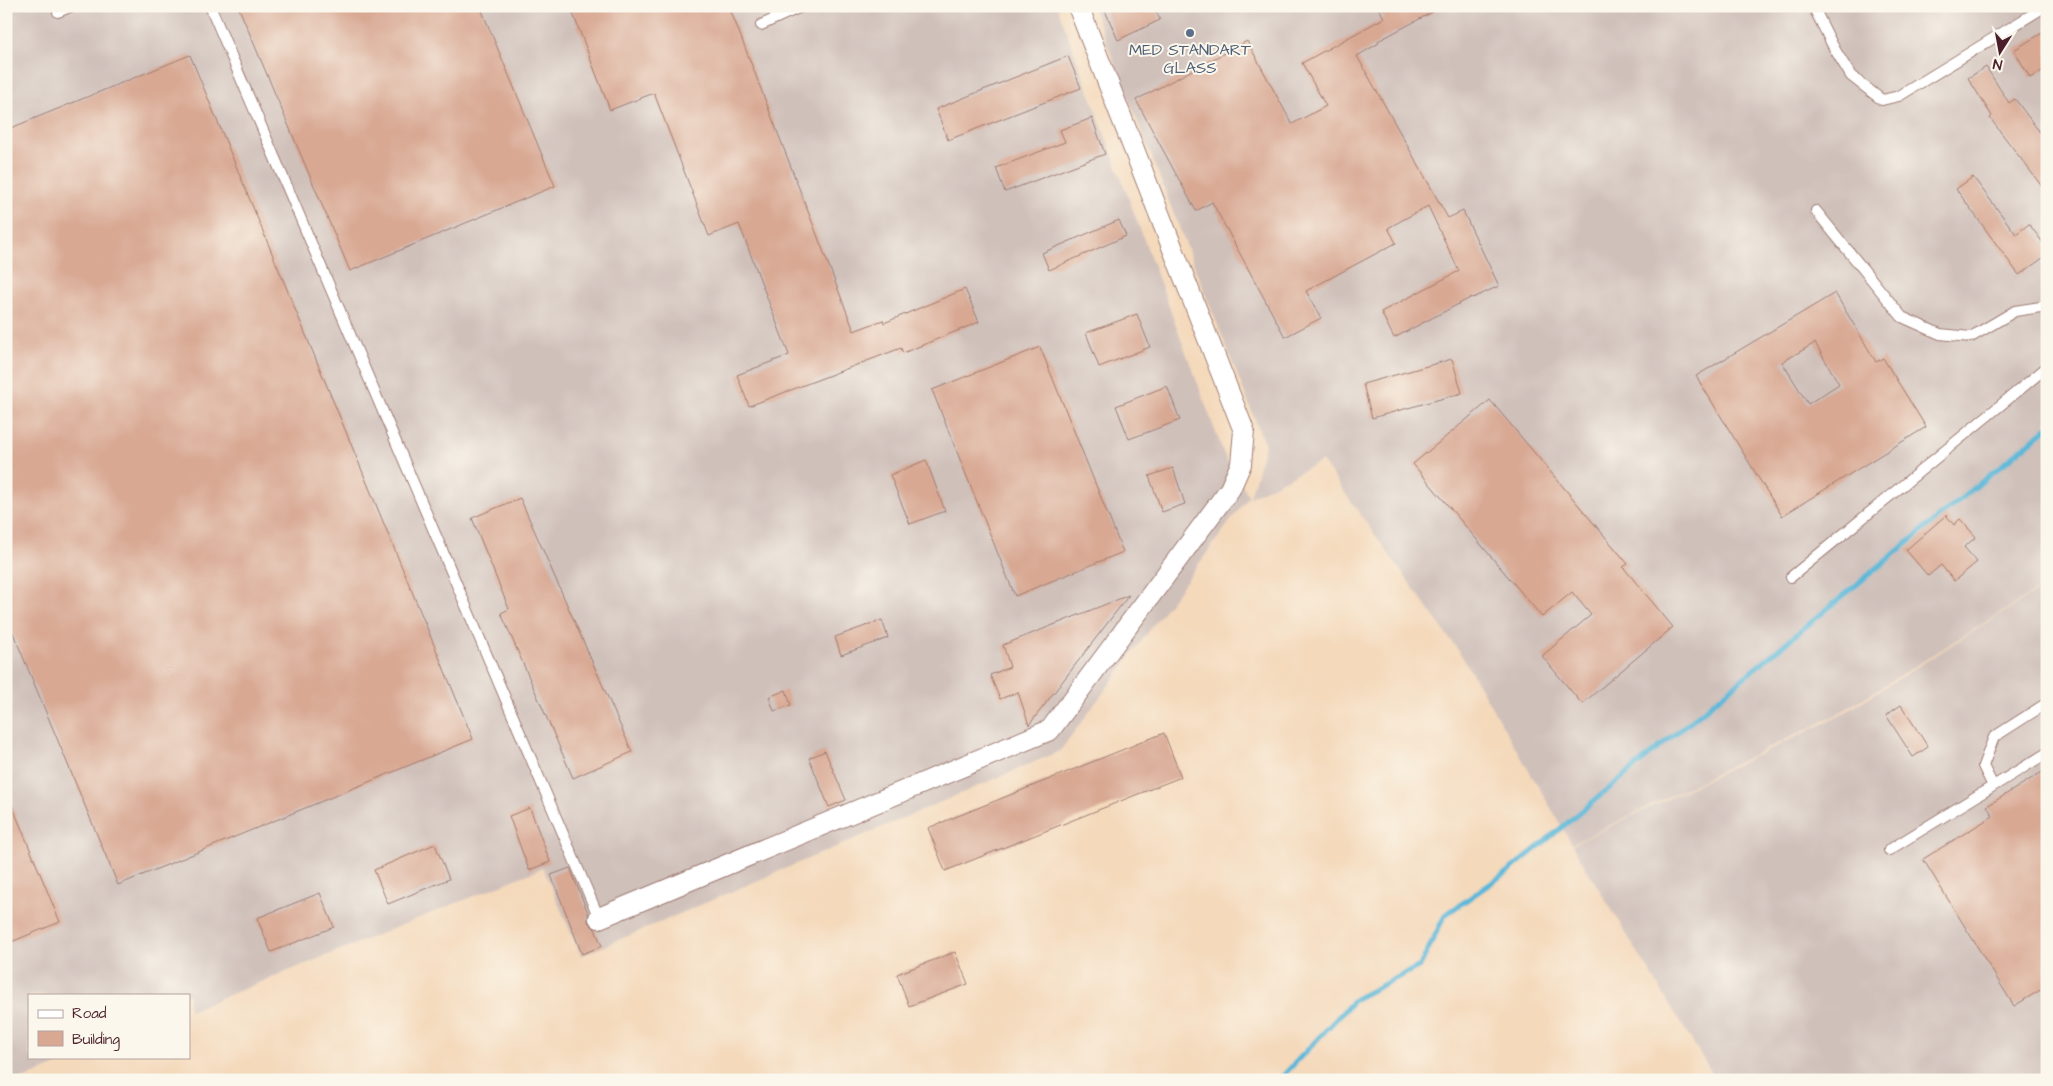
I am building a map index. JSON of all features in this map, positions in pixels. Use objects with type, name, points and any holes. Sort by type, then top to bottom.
[{"type":"street","points":[[598,918],[1050,730],[1230,489],[1241,464],[1244,431],[1078,6]]},
{"type":"lane","points":[[58,12],[72,6]]},
{"type":"lane","points":[[210,6],[598,918]]},
{"type":"lane","points":[[761,25],[804,6]]},
{"type":"lane","points":[[1813,6],[1834,48],[1851,76],[1882,100],[1900,96],[2046,6]]},
{"type":"lane","points":[[1816,211],[1902,317],[1940,334],[1971,337],[2015,311],[2047,306]]},
{"type":"lane","points":[[1791,577],[2047,367]]},
{"type":"lane","points":[[1993,786],[1984,766],[1994,737],[2047,703]]},
{"type":"lane","points":[[1889,850],[2047,752]]},
{"type":"shaded area","points":[[6,6],[1057,6],[1225,457],[1249,496],[1060,751],[581,956],[543,868],[190,1011],[190,994],[28,994],[28,1058],[74,1058],[20,1080],[6,1080]]},
{"type":"shaded area","points":[[1092,6],[2047,6],[2047,584],[1838,714],[1572,844],[1460,653],[1322,461],[1250,497],[1265,445]]},
{"type":"shaded area","points":[[2047,585],[2047,1080],[1716,1080],[1572,845],[1839,716]]},
{"type":"building","points":[[238,6],[480,6],[555,186],[350,271]]},
{"type":"building","points":[[570,6],[729,6],[854,331],[883,320],[884,323],[965,289],[979,322],[903,353],[901,348],[749,406],[737,375],[789,355],[739,224],[709,236],[654,93],[610,110]]},
{"type":"building","points":[[1103,6],[1154,6],[1160,20],[1118,40]]},
{"type":"building","points":[[1378,6],[1444,6],[1378,41],[1379,43],[1357,56],[1448,218],[1463,211],[1499,286],[1472,297],[1394,338],[1381,312],[1459,271],[1428,206],[1388,228],[1396,243],[1306,291],[1321,318],[1285,337],[1212,202],[1196,211],[1136,100],[1247,41],[1292,124],[1326,106],[1302,63],[1384,18]]},
{"type":"building","points":[[2047,30],[2047,68],[2030,78],[2014,50]]},
{"type":"building","points":[[190,55],[473,739],[118,885],[6,616],[6,130]]},
{"type":"building","points":[[1068,56],[1081,88],[948,140],[936,109]]},
{"type":"building","points":[[1986,67],[2009,103],[2015,99],[2047,142],[2047,193],[1990,118],[1992,116],[1968,78]]},
{"type":"building","points":[[1092,118],[1105,154],[1005,192],[996,168],[1065,142],[1060,130]]},
{"type":"building","points":[[1973,177],[2016,234],[2029,224],[2047,248],[2047,255],[2019,275],[1956,189]]},
{"type":"building","points":[[1119,220],[1126,236],[1049,270],[1042,253]]},
{"type":"building","points":[[1835,293],[1876,362],[1883,358],[1926,427],[1782,516],[1696,376]],"holes":[[[1815,343],[1839,384],[1808,404],[1782,362]]]},
{"type":"building","points":[[1137,314],[1150,347],[1099,367],[1086,333]]},
{"type":"building","points":[[1040,347],[1123,552],[1015,596],[932,390]]},
{"type":"building","points":[[1452,359],[1462,393],[1372,418],[1363,384]]},
{"type":"building","points":[[1167,386],[1180,420],[1129,439],[1116,406]]},
{"type":"building","points":[[1490,400],[1628,564],[1623,567],[1673,627],[1582,704],[1542,656],[1591,615],[1572,592],[1542,617],[1413,464]]},
{"type":"building","points":[[926,460],[945,511],[910,524],[890,475]]},
{"type":"building","points":[[1173,468],[1185,504],[1162,512],[1149,476]]},
{"type":"building","points":[[520,498],[632,752],[573,778],[501,613],[509,609],[472,518]]},
{"type":"building","points":[[1946,515],[1954,525],[1960,519],[1976,537],[1964,547],[1977,562],[1954,581],[1941,565],[1928,576],[1906,550]]},
{"type":"building","points":[[1129,595],[1029,725],[1018,692],[1000,699],[990,675],[1010,667],[1003,645]]},
{"type":"building","points":[[882,620],[888,638],[841,655],[835,637]]},
{"type":"building","points":[[786,690],[791,705],[774,711],[769,697]]},
{"type":"building","points":[[1901,705],[1928,747],[1913,757],[1886,715]]},
{"type":"building","points":[[1164,733],[1181,777],[945,871],[928,828]]},
{"type":"building","points":[[825,751],[846,800],[829,807],[809,758]]},
{"type":"building","points":[[2047,769],[2047,986],[2014,1006],[1923,859],[1993,816],[1987,806]]},
{"type":"building","points":[[6,791],[60,922],[6,944]]},
{"type":"building","points":[[530,808],[550,862],[529,870],[509,816]]},
{"type":"building","points":[[435,844],[449,879],[388,904],[374,870]]},
{"type":"building","points":[[570,868],[588,913],[588,922],[595,929],[602,946],[582,954],[551,875]]},
{"type":"building","points":[[320,893],[334,927],[271,952],[257,918]]},
{"type":"building","points":[[955,952],[968,984],[909,1006],[897,974]]},
{"type":"waterway","points":[[1279,1080],[1355,999],[1420,966],[1445,915],[1510,870],[2047,428]]},
{"type":"place","name":"MED STANDART GLASS","points":[[1190,33]]}]
